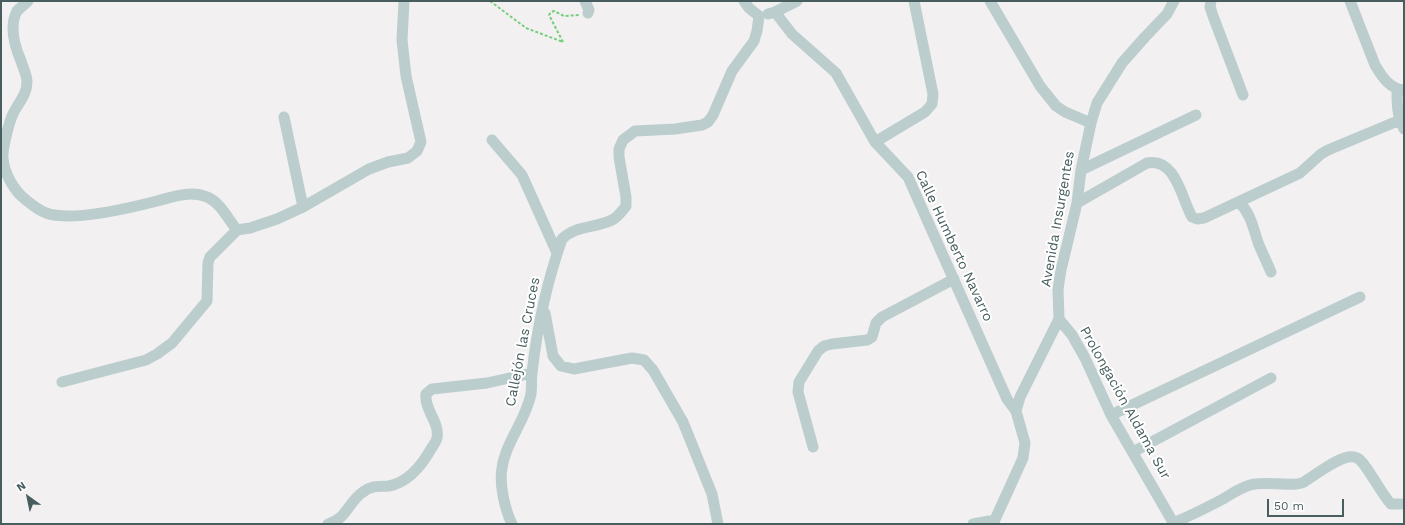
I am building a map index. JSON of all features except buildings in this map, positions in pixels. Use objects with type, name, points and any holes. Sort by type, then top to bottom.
[{"type":"street","points":[[28,1],[18,11],[14,22],[16,48],[27,80],[26,88],[22,100],[12,114],[2,159],[10,181],[21,197],[46,212],[58,215],[93,214],[191,194],[207,197],[218,204],[237,230]]},
{"type":"street","points":[[62,382],[146,360],[172,343],[206,301],[208,263],[210,257],[237,230],[250,228],[277,219],[303,207],[369,169],[388,162],[408,158],[417,151],[421,142],[406,76],[402,40],[404,1]]},
{"type":"street","points":[[585,1],[589,10],[588,14]]},
{"type":"street","points":[[744,1],[748,8],[759,16],[775,12],[797,1]]},
{"type":"street","points":[[875,142],[925,112],[932,104],[933,94],[914,1]]},
{"type":"street","points":[[990,1],[1040,86],[1056,106],[1065,112],[1091,123]]},
{"type":"street","name":"Avenida Insurgentes","points":[[1016,411],[1020,397],[1059,319],[1058,288],[1061,270],[1076,203],[1091,123],[1097,103],[1122,63],[1167,14],[1174,1]]},
{"type":"street","points":[[1211,1],[1210,6],[1213,16],[1243,95]]},
{"type":"street","points":[[1076,203],[1153,161],[1160,164],[1177,181],[1192,217],[1204,218],[1300,173],[1321,154],[1328,150],[1402,124],[1397,106],[1401,90],[1388,84],[1375,66],[1350,1]]},
{"type":"street","name":"Calle Humberto Navarro","points":[[775,12],[792,34],[836,74],[875,142],[908,177],[1007,399],[1016,411]]},
{"type":"street","name":"Callejón las Cruces","points":[[512,524],[505,503],[501,478],[502,467],[512,439],[524,416],[531,394],[532,373],[543,305],[562,239],[566,234],[575,230],[614,219],[626,206],[619,149],[623,140],[635,131],[675,129],[702,125],[708,122],[713,115],[732,71],[754,41],[758,31],[759,16]]},
{"type":"street","points":[[1081,170],[1196,115]]},
{"type":"street","points":[[284,117],[303,207]]},
{"type":"street","points":[[492,140],[522,175],[557,253]]},
{"type":"street","points":[[1239,202],[1250,217],[1259,245],[1271,272]]},
{"type":"street","points":[[813,447],[798,392],[799,382],[818,351],[824,346],[832,344],[867,340],[872,336],[876,323],[882,316],[954,279]]},
{"type":"street","points":[[1111,415],[1360,297]]},
{"type":"street","points":[[543,305],[553,356],[562,366],[574,369],[632,358],[644,360],[653,370],[683,422],[712,494],[718,524]]},
{"type":"street","name":"Prolongación Aldama Sur","points":[[1059,319],[1072,335],[1085,358],[1111,415],[1174,523]]},
{"type":"street","points":[[328,524],[333,523],[343,517],[355,499],[362,492],[372,486],[389,486],[400,482],[410,476],[424,461],[437,438],[436,427],[425,400],[426,394],[432,389],[487,383],[532,373]]},
{"type":"street","points":[[1133,452],[1271,378]]},
{"type":"street","points":[[973,524],[994,522],[1023,458],[1025,443],[1016,411]]},
{"type":"street","points":[[1174,523],[1250,485],[1264,483],[1302,483],[1340,459],[1353,456],[1359,458],[1385,498],[1391,504],[1404,504]]},
{"type":"path","points":[[458,1],[485,1]]},
{"type":"path","points":[[490,1],[526,28],[563,42],[549,15],[551,12],[554,11],[564,16],[588,14]]}]
